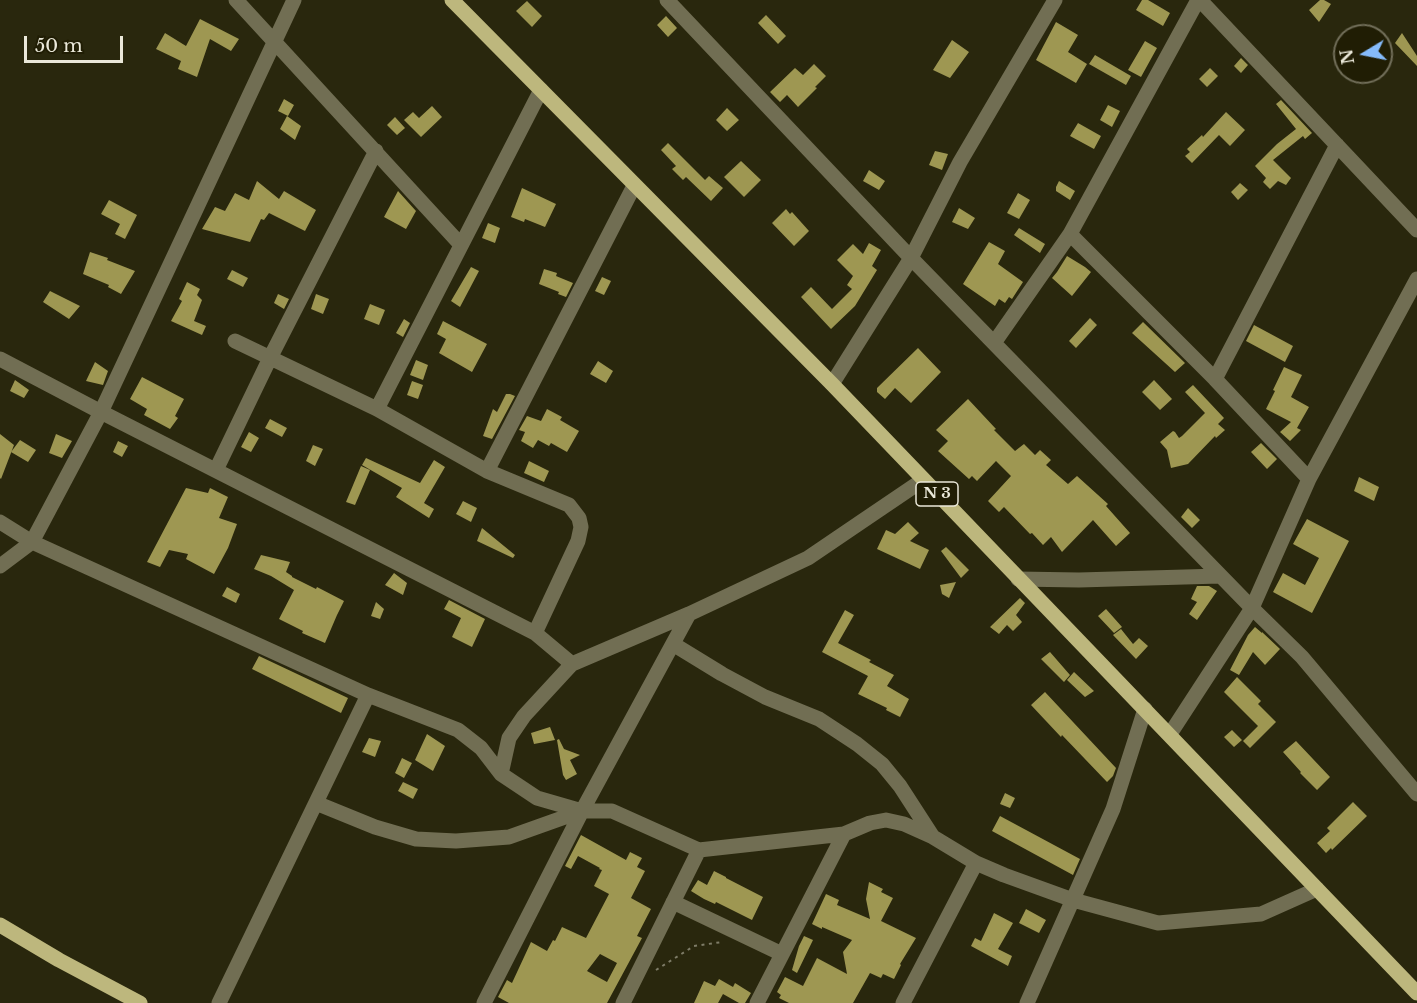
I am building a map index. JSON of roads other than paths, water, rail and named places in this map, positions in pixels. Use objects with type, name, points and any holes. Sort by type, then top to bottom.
[{"type":"main road","name":"N 3","points":[[452,0],[832,384],[1417,993]]},
{"type":"main road","points":[[0,925],[58,960],[140,1003]]},
{"type":"street","points":[[236,0],[461,245]]},
{"type":"street","points":[[0,566],[32,542],[101,412],[294,0]]},
{"type":"street","points":[[667,0],[911,258],[1220,576],[1302,657],[1417,794]]},
{"type":"street","points":[[832,384],[911,258],[960,162],[1055,0]]},
{"type":"street","points":[[994,343],[1070,234],[1199,0],[1417,230]]},
{"type":"street","points":[[377,409],[541,90]]},
{"type":"street","points":[[1215,379],[1337,145]]},
{"type":"street","points":[[216,470],[270,358],[376,151]]},
{"type":"street","points":[[487,471],[634,186]]},
{"type":"street","points":[[1070,234],[1215,379],[1309,479]]},
{"type":"street","points":[[1170,734],[1252,608],[1309,479],[1417,279]]},
{"type":"street","points":[[236,341],[377,409],[487,471],[569,506],[579,518],[581,527],[578,541],[535,633]]},
{"type":"street","points":[[0,359],[535,633],[572,664]]},
{"type":"street","points":[[501,774],[509,738],[524,716],[572,664],[689,614],[808,558],[923,480]]},
{"type":"street","points":[[0,522],[32,542],[368,695],[458,730],[481,748],[501,774],[537,798],[582,811],[612,811],[699,850],[844,834],[870,823],[886,820],[904,824],[933,837],[976,863],[1004,875],[1073,900],[1158,923],[1261,914],[1317,889]]},
{"type":"street","points":[[1018,579],[1079,580],[1220,576]]},
{"type":"street","points":[[484,1003],[582,811],[689,614]]},
{"type":"street","points":[[673,644],[765,697],[819,719],[858,744],[882,764],[900,786],[933,837]]},
{"type":"street","points":[[219,1003],[368,695]]},
{"type":"street","points":[[1027,1003],[1113,809],[1145,709]]},
{"type":"street","points":[[316,803],[375,827],[416,839],[456,841],[509,837],[582,811]]},
{"type":"street","points":[[757,1003],[844,834]]},
{"type":"street","points":[[623,1003],[699,850]]},
{"type":"street","points":[[903,1003],[976,863]]},
{"type":"street","points":[[673,902],[782,954]]}]
